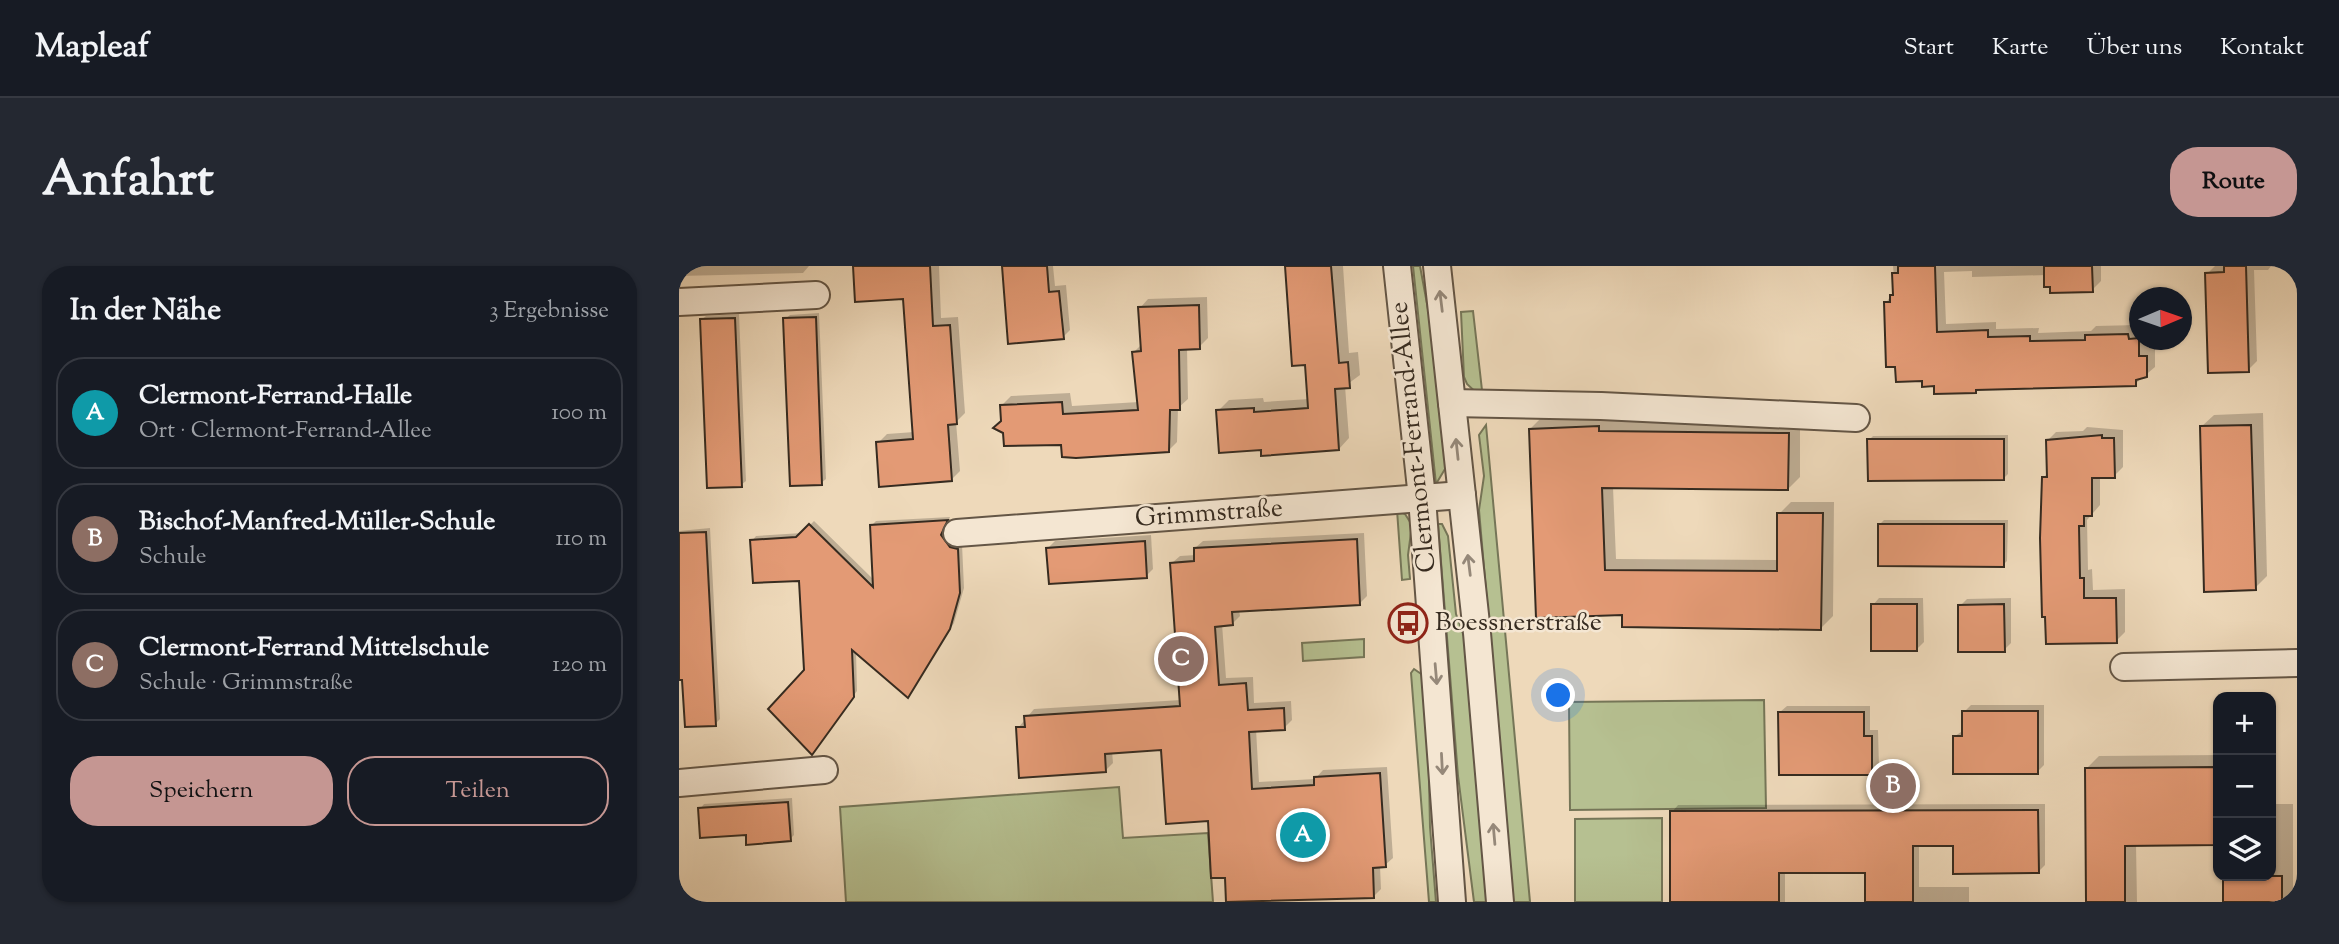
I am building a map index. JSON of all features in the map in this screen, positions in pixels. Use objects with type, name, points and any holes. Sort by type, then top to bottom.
[{"type":"street","name":"Clermont-Ferrand-Allee","points":[[1397,266],[1422,498],[1452,902]]},
{"type":"street","name":"Clermont-Ferrand-Allee","points":[[1437,266],[1477,633],[1500,902]]},
{"type":"street","points":[[679,302],[816,295]]},
{"type":"street","name":"Clermont-Ferrand-Allee","points":[[1453,403],[1856,418]]},
{"type":"street","name":"Grimmstraße","points":[[957,533],[1461,495]]},
{"type":"street","points":[[2124,667],[2297,663]]},
{"type":"street","points":[[679,783],[824,770]]},
{"type":"green space","points":[[1413,266],[1420,266],[1440,374],[1448,464],[1436,484]]},
{"type":"green space","points":[[1473,311],[1483,399],[1467,384],[1464,377],[1461,312]]},
{"type":"green space","points":[[1486,425],[1530,902],[1513,902],[1479,510],[1484,476],[1479,435]]},
{"type":"green space","points":[[1397,510],[1405,514],[1412,525],[1408,555],[1410,579],[1402,580]]},
{"type":"green space","points":[[1438,524],[1442,524],[1448,536],[1456,614],[1468,647],[1490,902],[1474,902],[1458,776]]},
{"type":"green space","points":[[1364,639],[1364,657],[1303,661],[1302,643]]},
{"type":"green space","points":[[1414,669],[1427,678],[1430,827],[1436,902],[1429,902],[1411,673]]},
{"type":"green space","points":[[1764,700],[1766,808],[1570,810],[1569,702]]},
{"type":"green space","points":[[1119,787],[1123,838],[1208,833],[1213,902],[846,902],[840,807]]},
{"type":"green space","points":[[1662,818],[1662,902],[1575,902],[1575,819]]},
{"type":"building","points":[[853,266],[930,266],[933,326],[950,325],[957,424],[948,425],[952,481],[879,487],[876,442],[913,439],[903,299],[855,302]]},
{"type":"building","points":[[1002,266],[1047,266],[1049,292],[1059,291],[1064,339],[1008,344]]},
{"type":"building","points":[[1285,266],[1331,266],[1339,363],[1348,362],[1350,388],[1335,389],[1339,450],[1261,456],[1261,450],[1219,453],[1216,410],[1254,408],[1254,412],[1308,408],[1305,365],[1292,366]]},
{"type":"building","points":[[1898,266],[1935,266],[1937,332],[1988,330],[1988,337],[2030,336],[2030,341],[2085,340],[2085,335],[2128,334],[2129,350],[2139,350],[2139,356],[2147,356],[2147,377],[2136,380],[2136,386],[1976,390],[1976,393],[1934,394],[1934,386],[1922,387],[1922,381],[1896,382],[1895,367],[1886,367],[1884,302],[1890,302],[1890,295],[1893,295],[1892,273],[1898,273]]},
{"type":"building","points":[[2044,266],[2092,266],[2093,292],[2050,293],[2050,287],[2044,287]]},
{"type":"building","points":[[2224,266],[2246,266],[2249,372],[2208,373],[2205,273],[2224,272]]},
{"type":"building","points":[[1199,305],[1200,349],[1179,350],[1180,410],[1170,410],[1169,452],[1076,458],[1062,457],[1061,445],[1004,446],[1003,433],[993,428],[1001,421],[1000,405],[1062,402],[1063,414],[1138,410],[1132,352],[1141,351],[1138,307]]},
{"type":"building","points":[[816,317],[822,485],[790,486],[783,318]]},
{"type":"building","points":[[735,318],[742,487],[707,488],[700,319]]},
{"type":"building","points":[[2251,425],[2256,590],[2204,592],[2200,426]]},
{"type":"building","points":[[1599,426],[1599,431],[1789,433],[1788,490],[1602,488],[1605,570],[1777,571],[1777,513],[1823,513],[1821,630],[1622,627],[1622,615],[1536,618],[1529,429]]},
{"type":"building","points":[[2102,435],[2102,438],[2114,438],[2115,478],[2092,478],[2092,516],[2084,516],[2084,526],[2079,526],[2080,578],[2084,578],[2084,598],[2116,598],[2117,643],[2046,644],[2045,617],[2042,617],[2040,538],[2042,477],[2047,477],[2046,440]]},
{"type":"building","points":[[1867,439],[2004,439],[2004,480],[1868,481]]},
{"type":"building","points":[[948,520],[941,535],[950,547],[958,549],[960,593],[950,629],[908,698],[852,650],[854,697],[812,755],[768,709],[804,670],[799,581],[753,583],[750,540],[796,537],[809,524],[873,587],[870,525]]},
{"type":"building","points":[[1878,524],[2004,524],[2004,567],[1878,566]]},
{"type":"building","points":[[706,532],[716,726],[685,727],[682,680],[679,680],[679,533]]},
{"type":"building","points":[[1357,539],[1360,605],[1232,612],[1233,625],[1215,627],[1219,685],[1246,683],[1248,710],[1284,708],[1285,730],[1249,732],[1252,789],[1314,785],[1314,777],[1380,773],[1386,867],[1373,868],[1374,898],[1226,902],[1225,878],[1211,878],[1208,821],[1166,824],[1161,750],[1105,754],[1106,772],[1019,778],[1016,727],[1025,727],[1024,716],[1180,706],[1170,563],[1194,561],[1194,548]]},
{"type":"building","points":[[1145,541],[1147,578],[1049,584],[1046,548]]},
{"type":"building","points":[[1871,604],[1917,604],[1917,651],[1871,651]]},
{"type":"building","points":[[2004,604],[2005,652],[1958,652],[1958,605]]},
{"type":"building","points":[[1962,711],[2038,711],[2038,774],[1953,774],[1953,736],[1962,736]]},
{"type":"building","points":[[1778,712],[1864,712],[1864,736],[1872,736],[1872,775],[1779,775]]},
{"type":"building","points":[[2213,767],[2213,845],[2125,846],[2125,902],[2086,902],[2085,768]]},
{"type":"building","points":[[788,802],[791,841],[746,845],[746,835],[700,838],[698,808]]},
{"type":"building","points":[[2038,810],[2039,873],[1953,874],[1953,846],[1913,846],[1913,902],[1865,902],[1865,873],[1779,873],[1779,902],[1670,902],[1670,811]]},
{"type":"building","points":[[2276,876],[2282,876],[2282,902],[2223,902],[2223,881],[2276,881]]},
{"type":"place","name":"Boessnerstraße","points":[[1408,623]]},
{"type":"place","name":"Clermont-Ferrand Mittelschule","points":[[1181,659]]},
{"type":"place","name":"Bischof-Manfred-Müller-Schule","points":[[1893,786]]},
{"type":"place","name":"Clermont-Ferrand-Halle","points":[[1303,835]]}]
